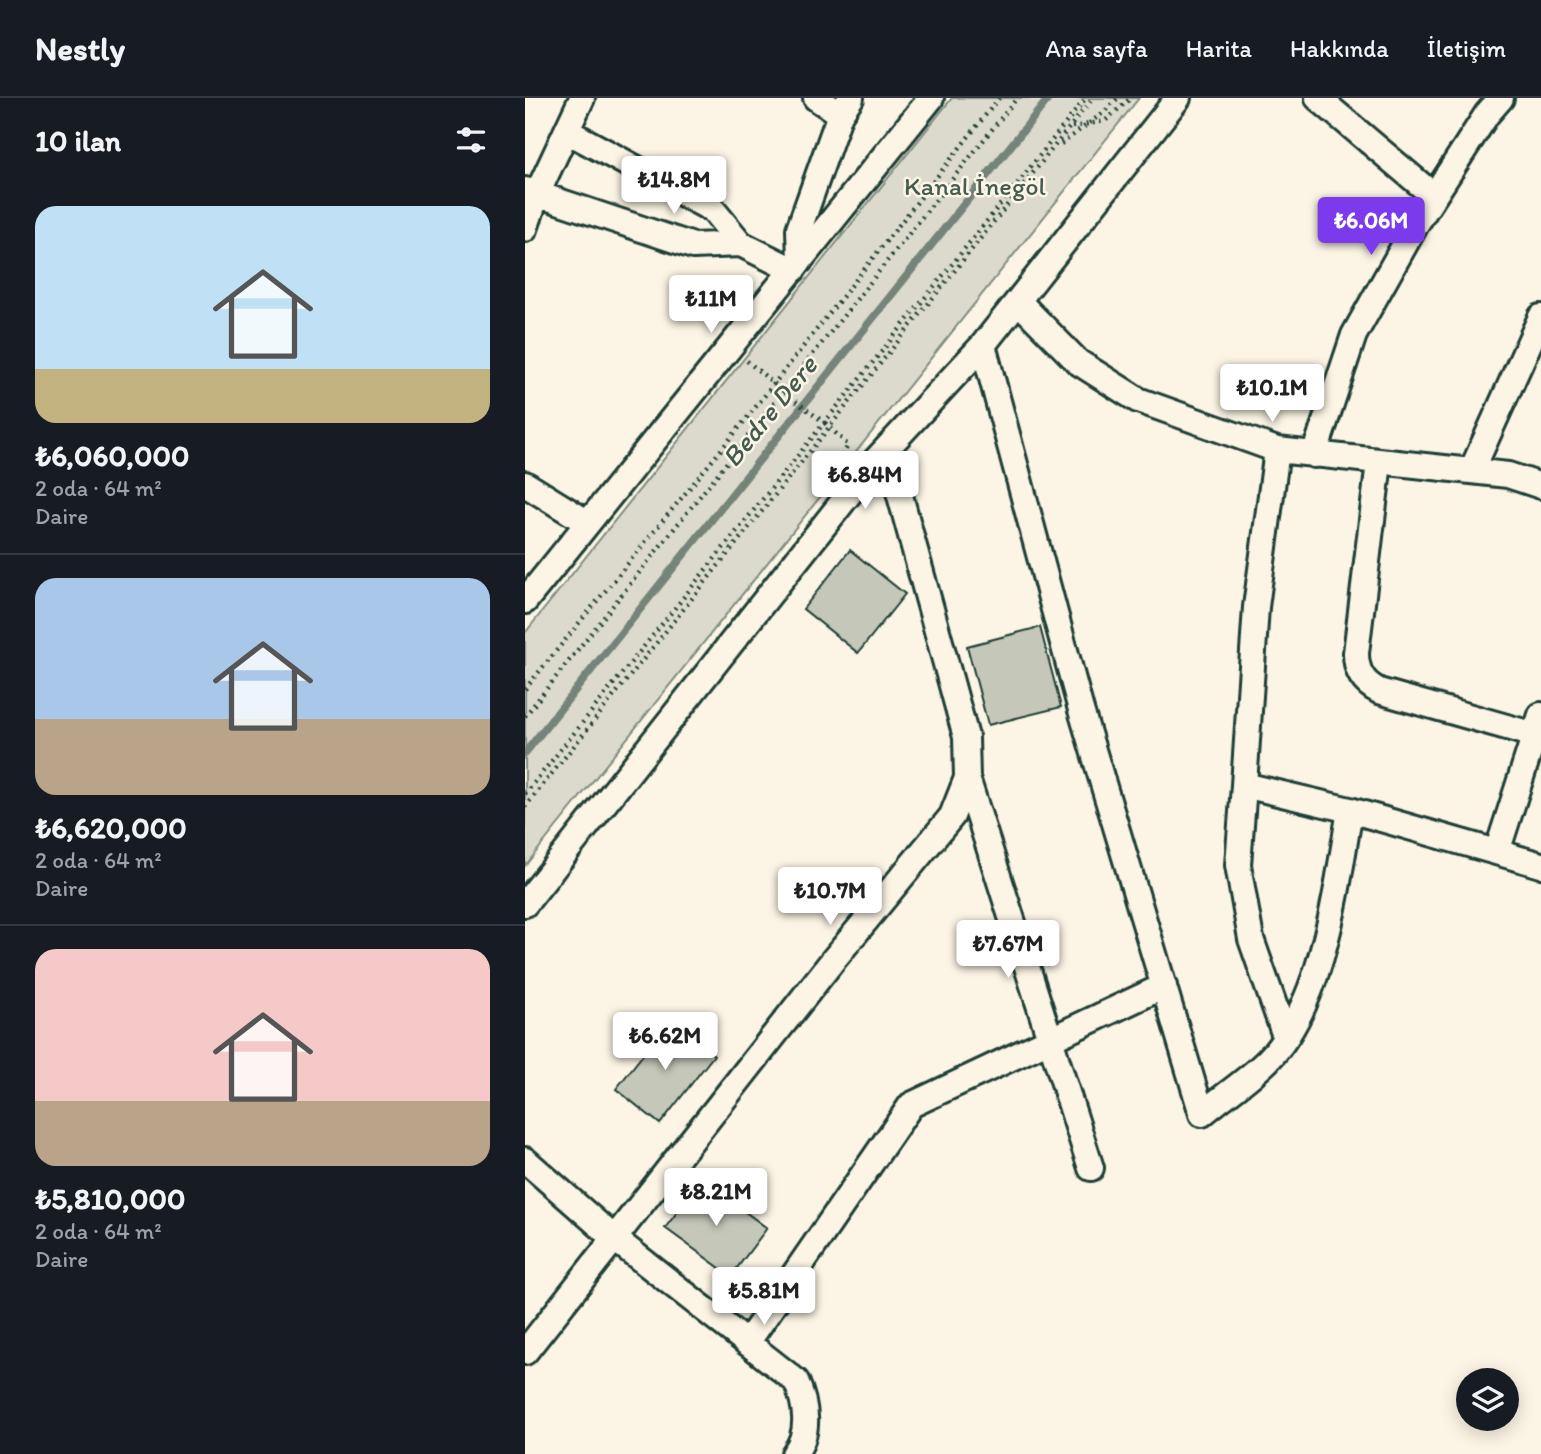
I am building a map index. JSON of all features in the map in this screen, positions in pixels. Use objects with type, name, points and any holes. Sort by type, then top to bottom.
[{"type":"street","points":[[525,229],[531,192],[567,131],[582,98]]},
{"type":"street","points":[[796,265],[799,229],[846,106],[816,98]]},
{"type":"street","points":[[525,601],[932,98]]},
{"type":"street","points":[[525,904],[887,448],[982,345],[1178,98]]},
{"type":"street","points":[[1318,98],[1434,196]]},
{"type":"street","points":[[1314,455],[1354,335],[1434,196],[1486,114],[1501,98]]},
{"type":"street","points":[[567,131],[713,210],[741,244]]},
{"type":"street","points":[[531,192],[693,246],[741,244],[796,265]]},
{"type":"street","points":[[1018,301],[1078,362],[1138,400],[1277,450],[1472,470],[1508,475],[1541,485]]},
{"type":"street","points":[[1472,470],[1541,317]]},
{"type":"street","points":[[982,345],[1081,710],[1202,1114],[1268,1060],[1297,1020],[1330,926],[1350,810]]},
{"type":"street","points":[[887,448],[966,737],[967,778],[1091,1168]]},
{"type":"street","points":[[1277,450],[1257,607],[1238,865],[1251,939],[1285,1036]]},
{"type":"street","points":[[1380,462],[1356,653],[1359,672],[1370,687],[1379,691],[1538,725],[1497,852]]},
{"type":"street","points":[[525,484],[588,523]]},
{"type":"street","points":[[525,1353],[834,959],[952,816],[967,778]]},
{"type":"street","points":[[1244,785],[1350,810],[1541,865]]},
{"type":"street","points":[[747,1343],[911,1105],[1164,986]]},
{"type":"street","points":[[525,1160],[615,1239],[796,1381],[802,1395],[805,1422],[800,1447],[794,1454]]},
{"type":"path","points":[[525,689],[775,383],[999,98]]},
{"type":"path","points":[[1009,98],[1010,107]]},
{"type":"path","points":[[525,716],[1017,98]]},
{"type":"path","points":[[525,794],[1086,98]]},
{"type":"path","points":[[525,807],[1093,98]]},
{"type":"path","points":[[1057,146],[1089,124],[1118,98]]},
{"type":"path","points":[[1061,128],[1105,121],[1131,98]]},
{"type":"path","points":[[731,346],[848,445],[837,466]]},
{"type":"green space","name":"Kanal İnegöl","points":[[952,98],[1139,98],[525,866],[525,633]]},
{"type":"building","points":[[850,550],[905,594],[858,653],[803,609]]},
{"type":"building","points":[[1040,627],[1061,707],[988,725],[967,646]]},
{"type":"building","points":[[670,1020],[714,1055],[660,1124],[616,1089]]},
{"type":"building","points":[[702,1180],[767,1228],[731,1276],[665,1228]]},
{"type":"waterway","name":"Bedre Dere","points":[[525,753],[1049,98]]}]
